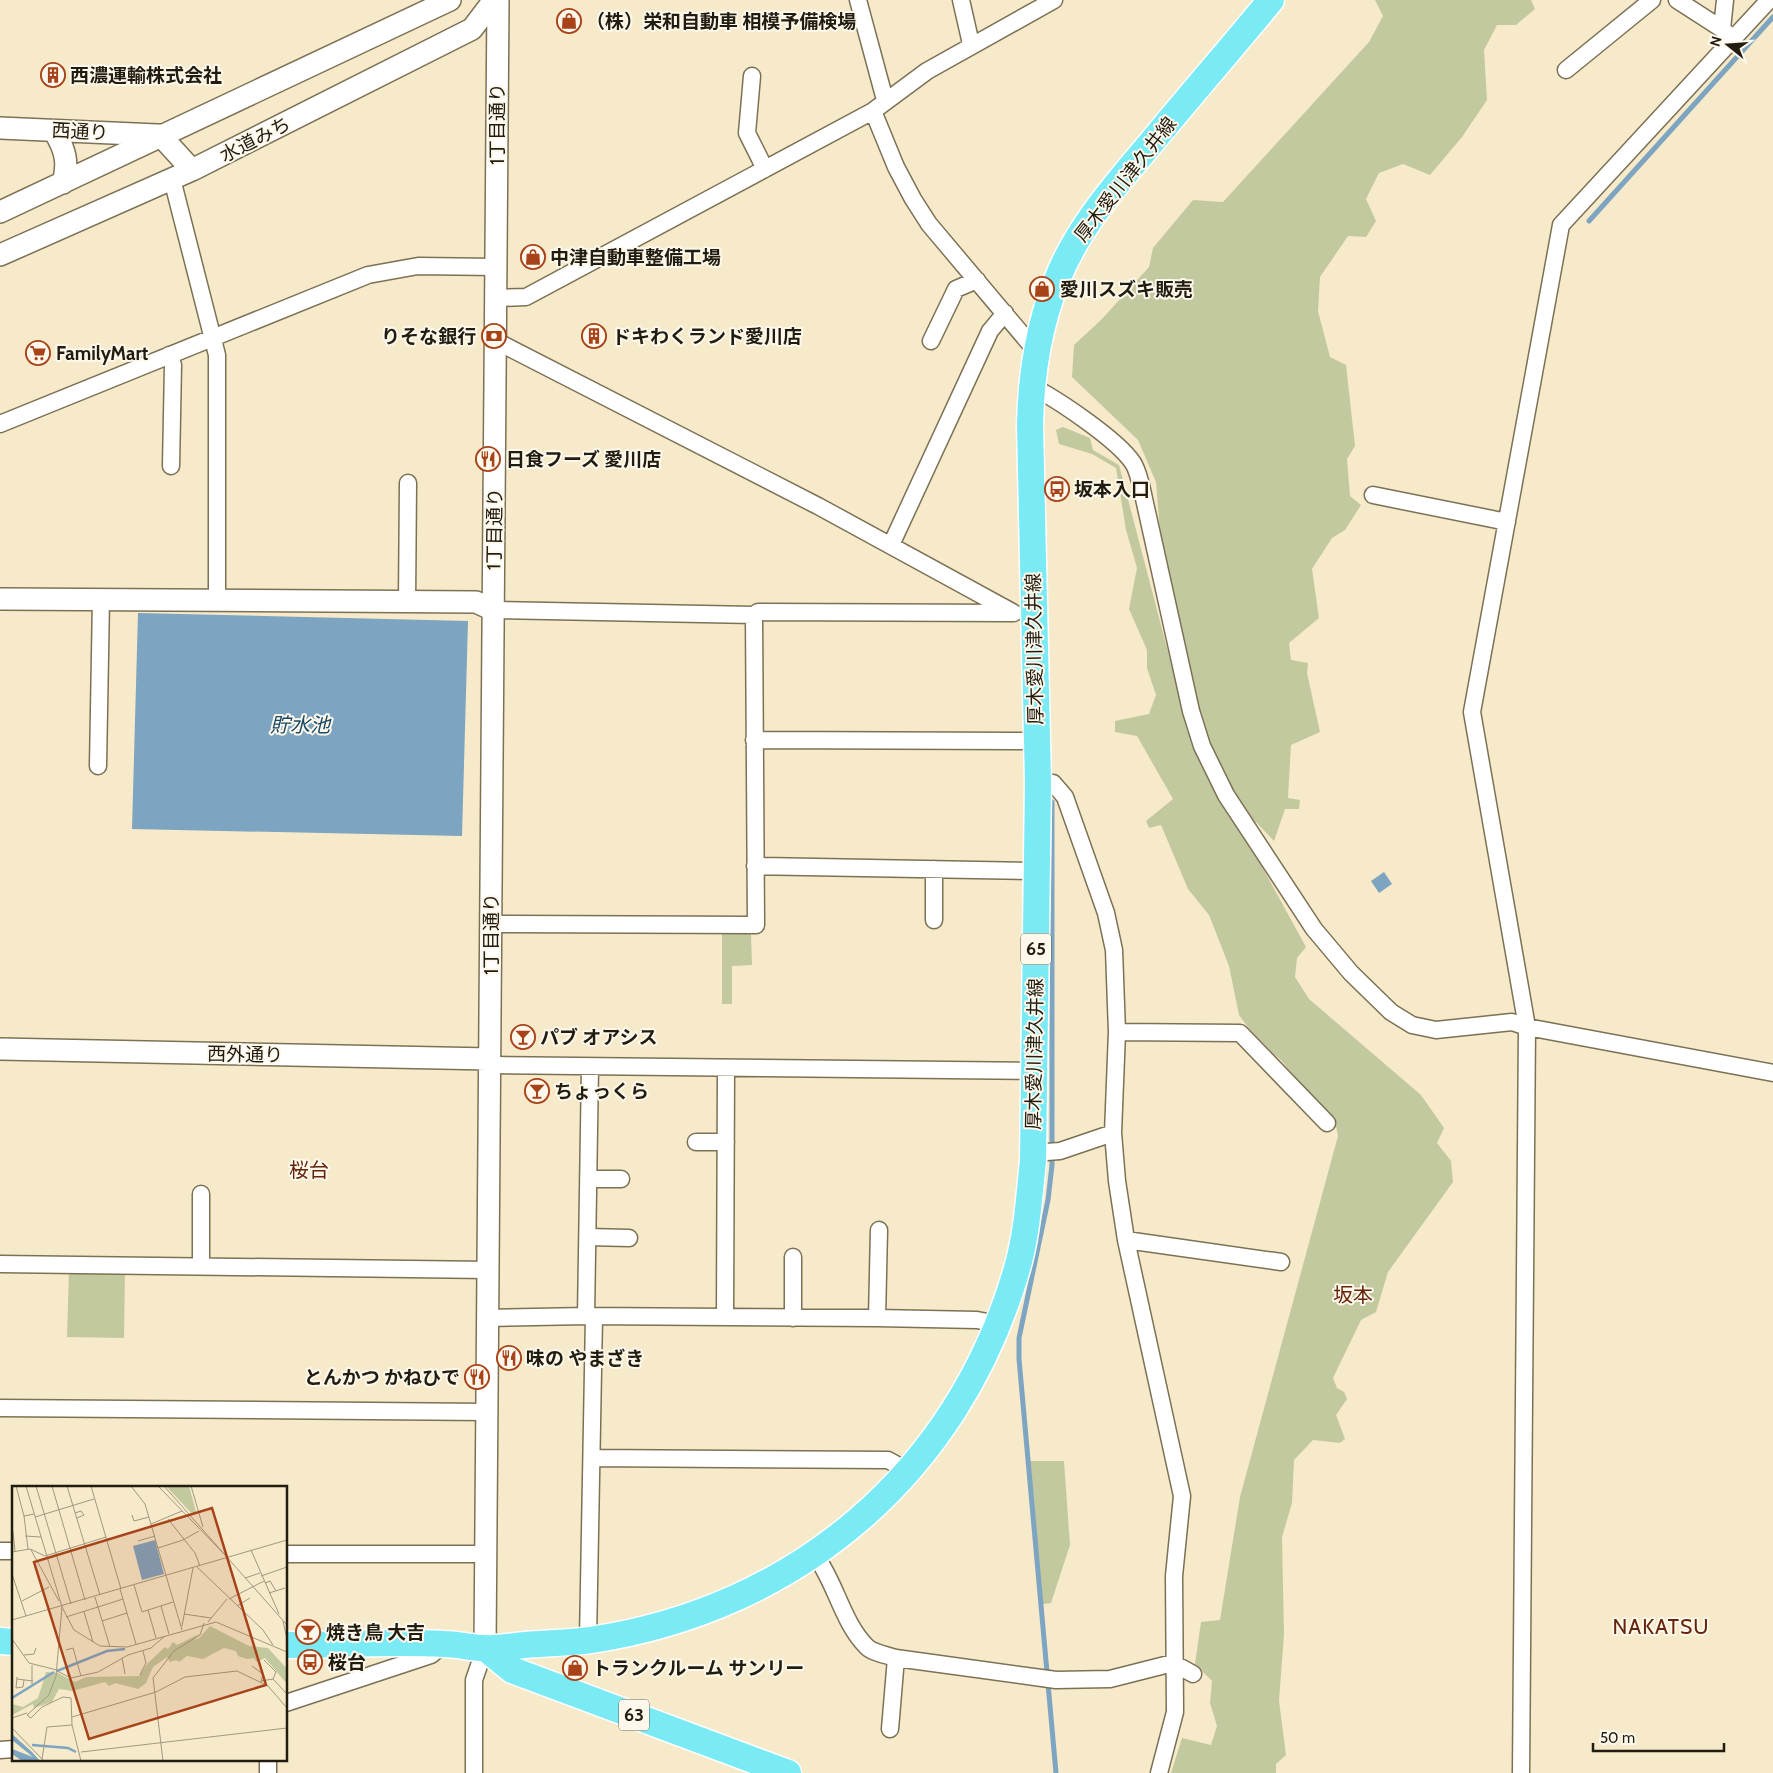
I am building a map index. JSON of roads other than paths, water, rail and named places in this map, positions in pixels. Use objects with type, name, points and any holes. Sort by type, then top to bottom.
[{"type":"main road","name":"厚木愛川津久井線","points":[[288,1645],[444,1644],[485,1648],[588,1640],[665,1625],[722,1605],[815,1555],[879,1501],[908,1470],[957,1407],[997,1324],[1016,1271],[1044,1152],[1034,1071],[1038,783],[1024,614],[1031,386],[1036,351],[1057,280],[1072,249],[1091,219],[1128,171],[1271,0]]},
{"type":"main road","name":"63","points":[[485,1648],[512,1670],[788,1773]]},
{"type":"street","points":[[0,212],[450,0]]},
{"type":"street","name":"水道みち","points":[[0,255],[192,170],[472,29],[494,0]]},
{"type":"street","name":"1丁目通り","points":[[485,1648],[498,0]]},
{"type":"street","points":[[858,0],[879,105],[896,167],[913,199],[934,230],[1036,351]]},
{"type":"street","points":[[961,0],[971,44]]},
{"type":"street","points":[[497,298],[526,297],[765,169],[879,105],[927,70],[971,44],[1054,0]]},
{"type":"street","points":[[1566,70],[1652,0]]},
{"type":"street","points":[[1677,0],[1728,34]]},
{"type":"street","points":[[1725,0],[1728,34]]},
{"type":"street","points":[[1521,1773],[1528,1027],[1472,712],[1561,225],[1728,34],[1769,0]]},
{"type":"street","points":[[752,76],[747,133],[765,169]]},
{"type":"street","name":"西通り","points":[[0,128],[160,135]]},
{"type":"street","points":[[54,131],[64,147],[67,167],[63,183]]},
{"type":"street","points":[[160,135],[192,170]]},
{"type":"street","points":[[172,179],[217,355],[217,600]]},
{"type":"street","points":[[0,424],[368,275],[418,266],[496,267]]},
{"type":"street","points":[[931,342],[956,289],[977,280]]},
{"type":"street","points":[[891,545],[990,331],[1005,313]]},
{"type":"street","points":[[496,341],[1024,614]]},
{"type":"street","points":[[169,355],[173,365],[165,442],[171,466]]},
{"type":"street","points":[[1031,386],[1054,398],[1119,448],[1133,464],[1142,485],[1191,711],[1202,746],[1226,795],[1314,929],[1351,973],[1391,1012],[1412,1025],[1436,1030],[1512,1022],[1528,1027],[1773,1073]]},
{"type":"street","points":[[407,602],[401,523],[408,482]]},
{"type":"street","points":[[1373,495],[1507,522]]},
{"type":"street","points":[[0,599],[476,602],[493,610],[754,615],[758,612],[1024,614]]},
{"type":"street","points":[[98,766],[92,736],[105,674],[101,599]]},
{"type":"street","points":[[491,924],[756,924],[754,615]]},
{"type":"street","points":[[754,740],[1036,741]]},
{"type":"street","points":[[1038,783],[1054,784],[1065,797],[1106,913],[1114,950],[1117,1032],[1113,1133],[1117,1180],[1126,1240],[1182,1496],[1174,1576],[1173,1663],[1175,1712],[1159,1773]]},
{"type":"street","points":[[755,866],[1037,871]]},
{"type":"street","points":[[934,869],[934,920]]},
{"type":"street","points":[[1117,1032],[1240,1033],[1327,1123]]},
{"type":"street","name":"西外通り","points":[[0,1050],[490,1062]]},
{"type":"street","points":[[490,1062],[590,1067],[1034,1071]]},
{"type":"street","points":[[588,1640],[592,1458],[588,1237],[590,1067]]},
{"type":"street","points":[[725,1317],[726,1068]]},
{"type":"street","points":[[1044,1152],[1113,1133]]},
{"type":"street","points":[[696,1142],[726,1142]]},
{"type":"street","points":[[588,1178],[621,1179]]},
{"type":"street","points":[[200,1267],[201,1194]]},
{"type":"street","points":[[877,1318],[879,1230]]},
{"type":"street","points":[[588,1237],[629,1238]]},
{"type":"street","points":[[1126,1240],[1281,1262]]},
{"type":"street","points":[[793,1257],[793,1318]]},
{"type":"street","points":[[0,1264],[488,1270]]},
{"type":"street","points":[[488,1318],[590,1316],[877,1318],[977,1320],[997,1324]]},
{"type":"street","points":[[0,1408],[487,1412]]},
{"type":"street","points":[[592,1458],[888,1460],[908,1470]]},
{"type":"street","points":[[288,1554],[486,1554]]},
{"type":"street","points":[[815,1555],[823,1566],[851,1624],[868,1648],[896,1658],[1048,1679],[1110,1679],[1173,1663],[1193,1674]]},
{"type":"street","points":[[288,1702],[431,1655],[444,1644]]},
{"type":"street","points":[[474,1773],[474,1680],[485,1648]]},
{"type":"street","points":[[890,1729],[884,1702],[896,1658]]},
{"type":"street","points":[[268,1760],[268,1773]]},
{"type":"water","name":"貯水池","points":[[138,613],[468,621],[462,836],[132,829]]},
{"type":"water","points":[[1384,872],[1392,884],[1379,893],[1371,881]]},
{"type":"waterway","points":[[1589,221],[1773,17]]},
{"type":"waterway","points":[[1052,802],[1052,1165],[1048,1200],[1019,1338],[1019,1359],[1056,1773]]},
{"type":"place","name":"（株）栄和自動車 相模予備検場","points":[[569,21]]},
{"type":"place","name":"西濃運輸株式会社","points":[[53,75]]},
{"type":"place","name":"中津自動車整備工場","points":[[533,257]]},
{"type":"place","name":"愛川スズキ販売","points":[[1042,289]]},
{"type":"place","name":"りそな銀行","points":[[494,336]]},
{"type":"place","name":"ドキわくランド愛川店","points":[[594,336]]},
{"type":"place","name":"FamilyMart","points":[[38,353]]},
{"type":"place","name":"日食フーズ 愛川店","points":[[488,459]]},
{"type":"place","name":"坂本入口","points":[[1057,489]]},
{"type":"place","name":"パブ オアシス","points":[[523,1037]]},
{"type":"place","name":"ちょっくら","points":[[537,1091]]},
{"type":"place","name":"味の やまざき","points":[[509,1358]]},
{"type":"place","name":"とんかつ かねひで","points":[[477,1377]]},
{"type":"place","name":"焼き鳥 大吉","points":[[308,1632]]},
{"type":"place","name":"桜台","points":[[310,1662]]},
{"type":"place","name":"トランクルーム サンリー","points":[[575,1668]]},
{"type":"district","name":"桜台","points":[[309,1170]]},
{"type":"district","name":"坂本","points":[[1353,1295]]},
{"type":"district","name":"NAKATSU","points":[[1661,1627]]}]
